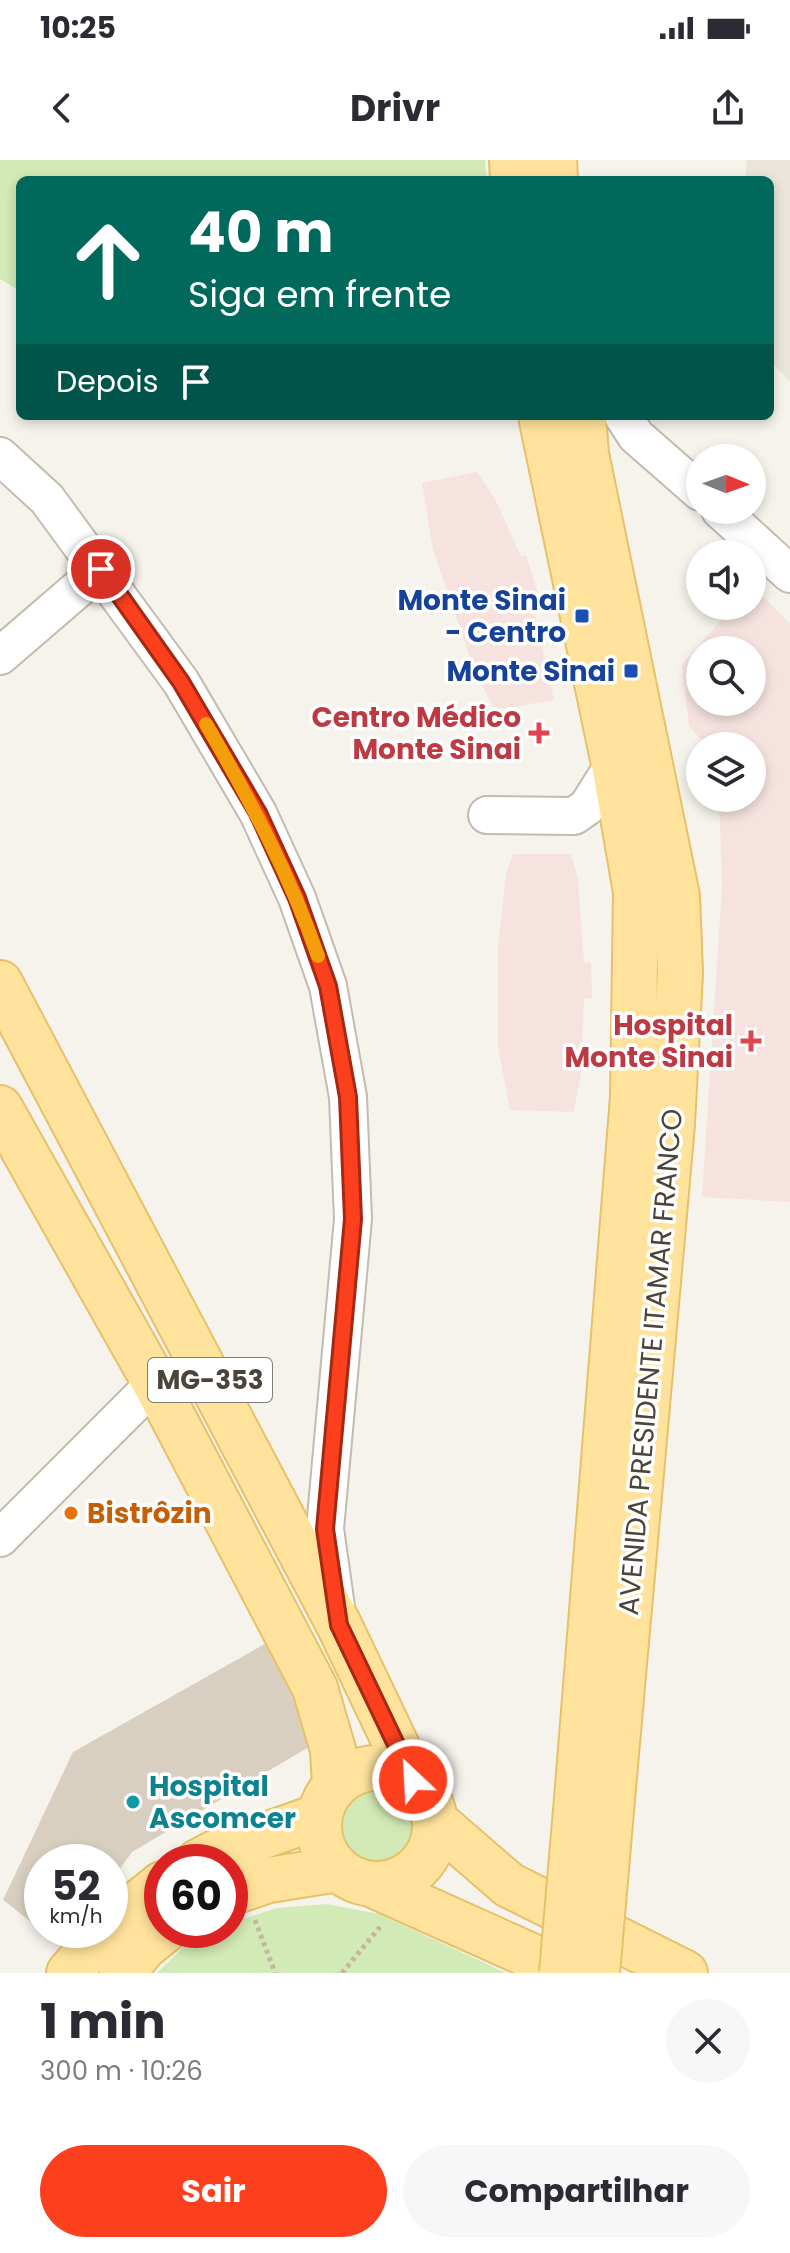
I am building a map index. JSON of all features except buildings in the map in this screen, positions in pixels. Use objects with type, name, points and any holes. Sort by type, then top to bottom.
[{"type":"main road","name":"AVENIDA PRESIDENTE ITAMAR FRANCO","points":[[542,420],[614,764],[636,892],[633,1097],[594,1799],[597,1973]]},
{"type":"main road","name":"AVENIDA PRESIDENTE ITAMAR FRANCO","points":[[562,1973],[594,1799],[672,1124],[680,973],[677,896],[585,435]]},
{"type":"main road","name":"MG-353","points":[[0,983],[339,1625],[413,1780],[424,1792],[435,1821],[518,1891],[685,1973]]},
{"type":"main road","name":"MG-353","points":[[5,1127],[155,1383],[315,1688],[333,1750],[319,1835],[326,1854],[371,1884]]},
{"type":"main road","points":[[236,1844],[327,1801],[348,1775],[381,1768],[413,1780]]},
{"type":"main road","points":[[248,1887],[269,1880],[371,1884],[404,1878],[417,1868],[434,1838],[435,1821]]},
{"type":"main road","points":[[371,1884],[569,1973]]},
{"type":"main road","points":[[128,1912],[144,1899]]},
{"type":"main road","points":[[122,1973],[144,1947]]},
{"type":"main road","points":[[69,1973],[91,1948]]},
{"type":"street","points":[[585,435],[596,440],[638,423],[686,478]]},
{"type":"street","points":[[0,456],[47,499],[181,682],[258,813],[297,898],[328,986],[348,1097],[353,1219],[325,1529],[339,1625]]},
{"type":"street","points":[[735,524],[790,574]]},
{"type":"street","points":[[0,656],[101,569]]},
{"type":"street","points":[[487,815],[574,816],[587,807],[614,764]]},
{"type":"street","points":[[0,1538],[155,1383]]},
{"type":"path","points":[[342,1973],[371,1884]]},
{"type":"path","points":[[248,1915],[275,1973]]},
{"type":"shaded area","points":[[747,160],[790,160],[790,382],[774,365],[774,176],[745,176]]},
{"type":"shaded area","points":[[477,472],[495,499],[521,556],[526,555],[538,593],[531,596],[554,700],[494,710],[472,663],[433,550],[422,483]]},
{"type":"shaded area","name":"Hospital Monte Sinai","points":[[766,599],[790,624],[790,1202],[702,1197],[722,885],[719,812],[766,812],[766,732],[694,732],[689,726],[688,716],[766,716],[766,636],[707,636],[721,620],[766,620]]},
{"type":"shaded area","name":"Hospital Monte Sinai","points":[[686,660],[686,699],[682,664]]},
{"type":"shaded area","points":[[513,854],[571,854],[578,879],[584,962],[591,963],[592,998],[584,998],[581,1073],[574,1112],[510,1110],[498,1047],[498,946],[506,874]]},
{"type":"green space","points":[[0,160],[485,160],[487,176],[16,176],[16,289],[0,279]]},
{"type":"green space","points":[[381,1789],[397,1792],[410,1801],[419,1814],[422,1830],[419,1846],[410,1859],[397,1868],[381,1871],[365,1868],[352,1859],[343,1846],[340,1830],[343,1814],[352,1801],[365,1792]]},
{"type":"green space","points":[[327,1904],[379,1914],[506,1973],[157,1973],[183,1948],[248,1948],[248,1917],[277,1908]]},
{"type":"slow traffic","points":[[206,724],[258,813],[297,898],[318,956]]},
{"type":"place","name":"Monte Sinai - Centro","points":[[582,616]]},
{"type":"place","name":"Monte Sinai","points":[[631,671]]},
{"type":"place","name":"Centro Médico Monte Sinai","points":[[539,733]]},
{"type":"place","name":"Hospital Monte Sinai","points":[[751,1041]]},
{"type":"place","name":"Bistrôzin","points":[[71,1513]]},
{"type":"place","name":"Hospital Ascomcer","points":[[133,1802]]},
{"type":"route","points":[[101,569],[181,682],[258,813],[297,898],[328,986],[348,1097],[353,1219],[325,1529],[339,1625],[413,1780]]}]
